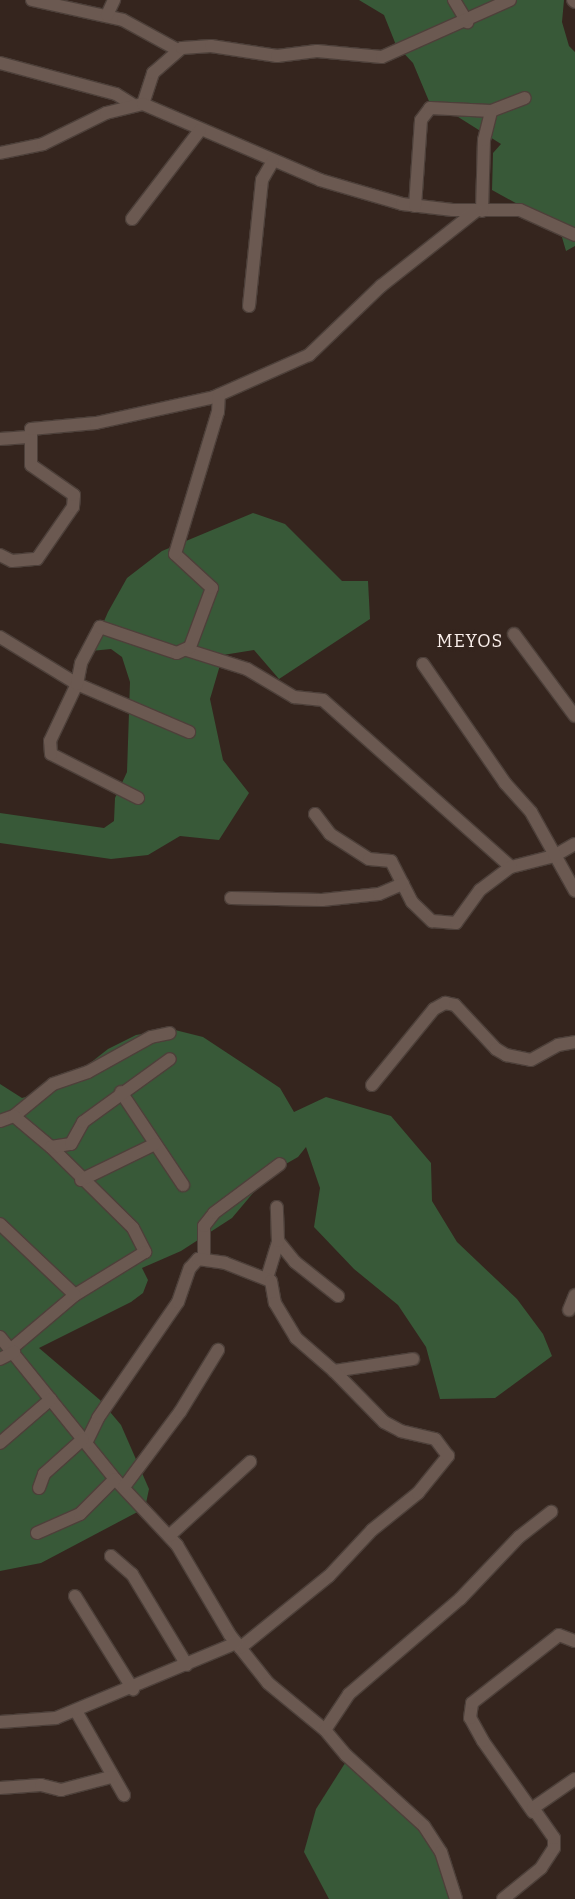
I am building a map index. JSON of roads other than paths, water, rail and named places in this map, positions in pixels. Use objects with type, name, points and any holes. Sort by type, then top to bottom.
[{"type":"street","points":[[32,0],[107,15],[178,50],[210,46],[277,56],[317,51],[382,57],[467,22],[510,0]]},
{"type":"street","points":[[107,15],[114,0]]},
{"type":"street","points":[[454,0],[467,22]]},
{"type":"street","points":[[0,153],[43,144],[138,104],[154,72],[178,50]]},
{"type":"street","points":[[0,63],[116,94],[320,180],[415,206],[479,211],[520,210],[575,235]]},
{"type":"street","points":[[415,206],[421,120],[430,108],[491,112],[525,98]]},
{"type":"street","points":[[0,555],[12,561],[37,558],[72,507],[74,495],[31,465],[28,437],[31,429],[96,423],[219,395],[308,355],[381,286],[479,211],[484,140],[491,112]]},
{"type":"street","points":[[132,219],[200,130]]},
{"type":"street","points":[[249,306],[262,180],[273,161]]},
{"type":"street","points":[[187,650],[212,588],[175,554],[218,412],[219,395]]},
{"type":"street","points":[[0,439],[28,437]]},
{"type":"street","points":[[138,798],[51,754],[50,741],[77,684],[81,663],[100,627],[177,653],[187,650],[247,669],[294,697],[323,700],[511,867]]},
{"type":"street","points":[[514,634],[575,716]]},
{"type":"street","points":[[0,637],[77,684],[189,732]]},
{"type":"street","points":[[423,664],[504,783],[531,812],[575,891]]},
{"type":"street","points":[[315,814],[330,834],[369,859],[391,861],[412,902],[432,921],[456,924],[480,890],[511,867],[554,856],[575,844]]},
{"type":"street","points":[[231,898],[322,900],[379,894],[403,884]]},
{"type":"street","points":[[372,1084],[434,1009],[445,1004],[455,1006],[484,1037],[506,1055],[531,1060],[558,1045],[575,1042]]},
{"type":"street","points":[[0,1121],[14,1116],[53,1084],[88,1072],[151,1037],[170,1033]]},
{"type":"street","points":[[51,1147],[71,1144],[83,1122],[121,1092],[170,1060]]},
{"type":"street","points":[[121,1092],[183,1185]]},
{"type":"street","points":[[0,1359],[75,1295],[145,1252],[133,1228],[81,1180],[51,1147],[14,1116]]},
{"type":"street","points":[[81,1180],[155,1144]]},
{"type":"street","points":[[204,1258],[204,1226],[214,1213],[280,1164]]},
{"type":"street","points":[[267,1278],[278,1241],[277,1207]]},
{"type":"street","points":[[0,1224],[75,1295]]},
{"type":"street","points":[[278,1241],[294,1262],[338,1296]]},
{"type":"street","points":[[0,1722],[56,1718],[133,1689],[186,1665],[238,1645],[329,1576],[372,1530],[418,1493],[448,1456],[435,1439],[401,1431],[384,1422],[334,1371],[296,1338],[275,1303],[271,1281],[267,1278],[204,1258],[193,1262],[178,1302],[98,1418],[85,1441],[44,1474],[39,1488]]},
{"type":"street","points":[[569,1310],[575,1295]]},
{"type":"street","points":[[0,1337],[120,1483],[169,1536],[238,1645],[268,1683],[325,1730],[346,1755],[424,1826],[441,1852],[456,1899]]},
{"type":"street","points":[[37,1533],[80,1514],[120,1483],[180,1412],[218,1350]]},
{"type":"street","points":[[334,1371],[413,1359]]},
{"type":"street","points":[[0,1443],[51,1399]]},
{"type":"street","points":[[169,1536],[250,1462]]},
{"type":"street","points":[[325,1730],[349,1694],[460,1599],[519,1537],[551,1512]]},
{"type":"street","points":[[111,1556],[132,1574],[186,1665]]},
{"type":"street","points":[[75,1596],[133,1689]]},
{"type":"street","points":[[504,1899],[541,1868],[554,1848],[554,1838],[533,1812],[483,1741],[470,1718],[472,1703],[559,1635],[575,1642]]},
{"type":"street","points":[[76,1711],[111,1777],[124,1795]]},
{"type":"street","points":[[0,1788],[41,1785],[61,1790],[111,1777]]},
{"type":"street","points":[[533,1812],[540,1801],[575,1779]]},
{"type":"district","name":"MEYOS","points":[[470,641]]}]
